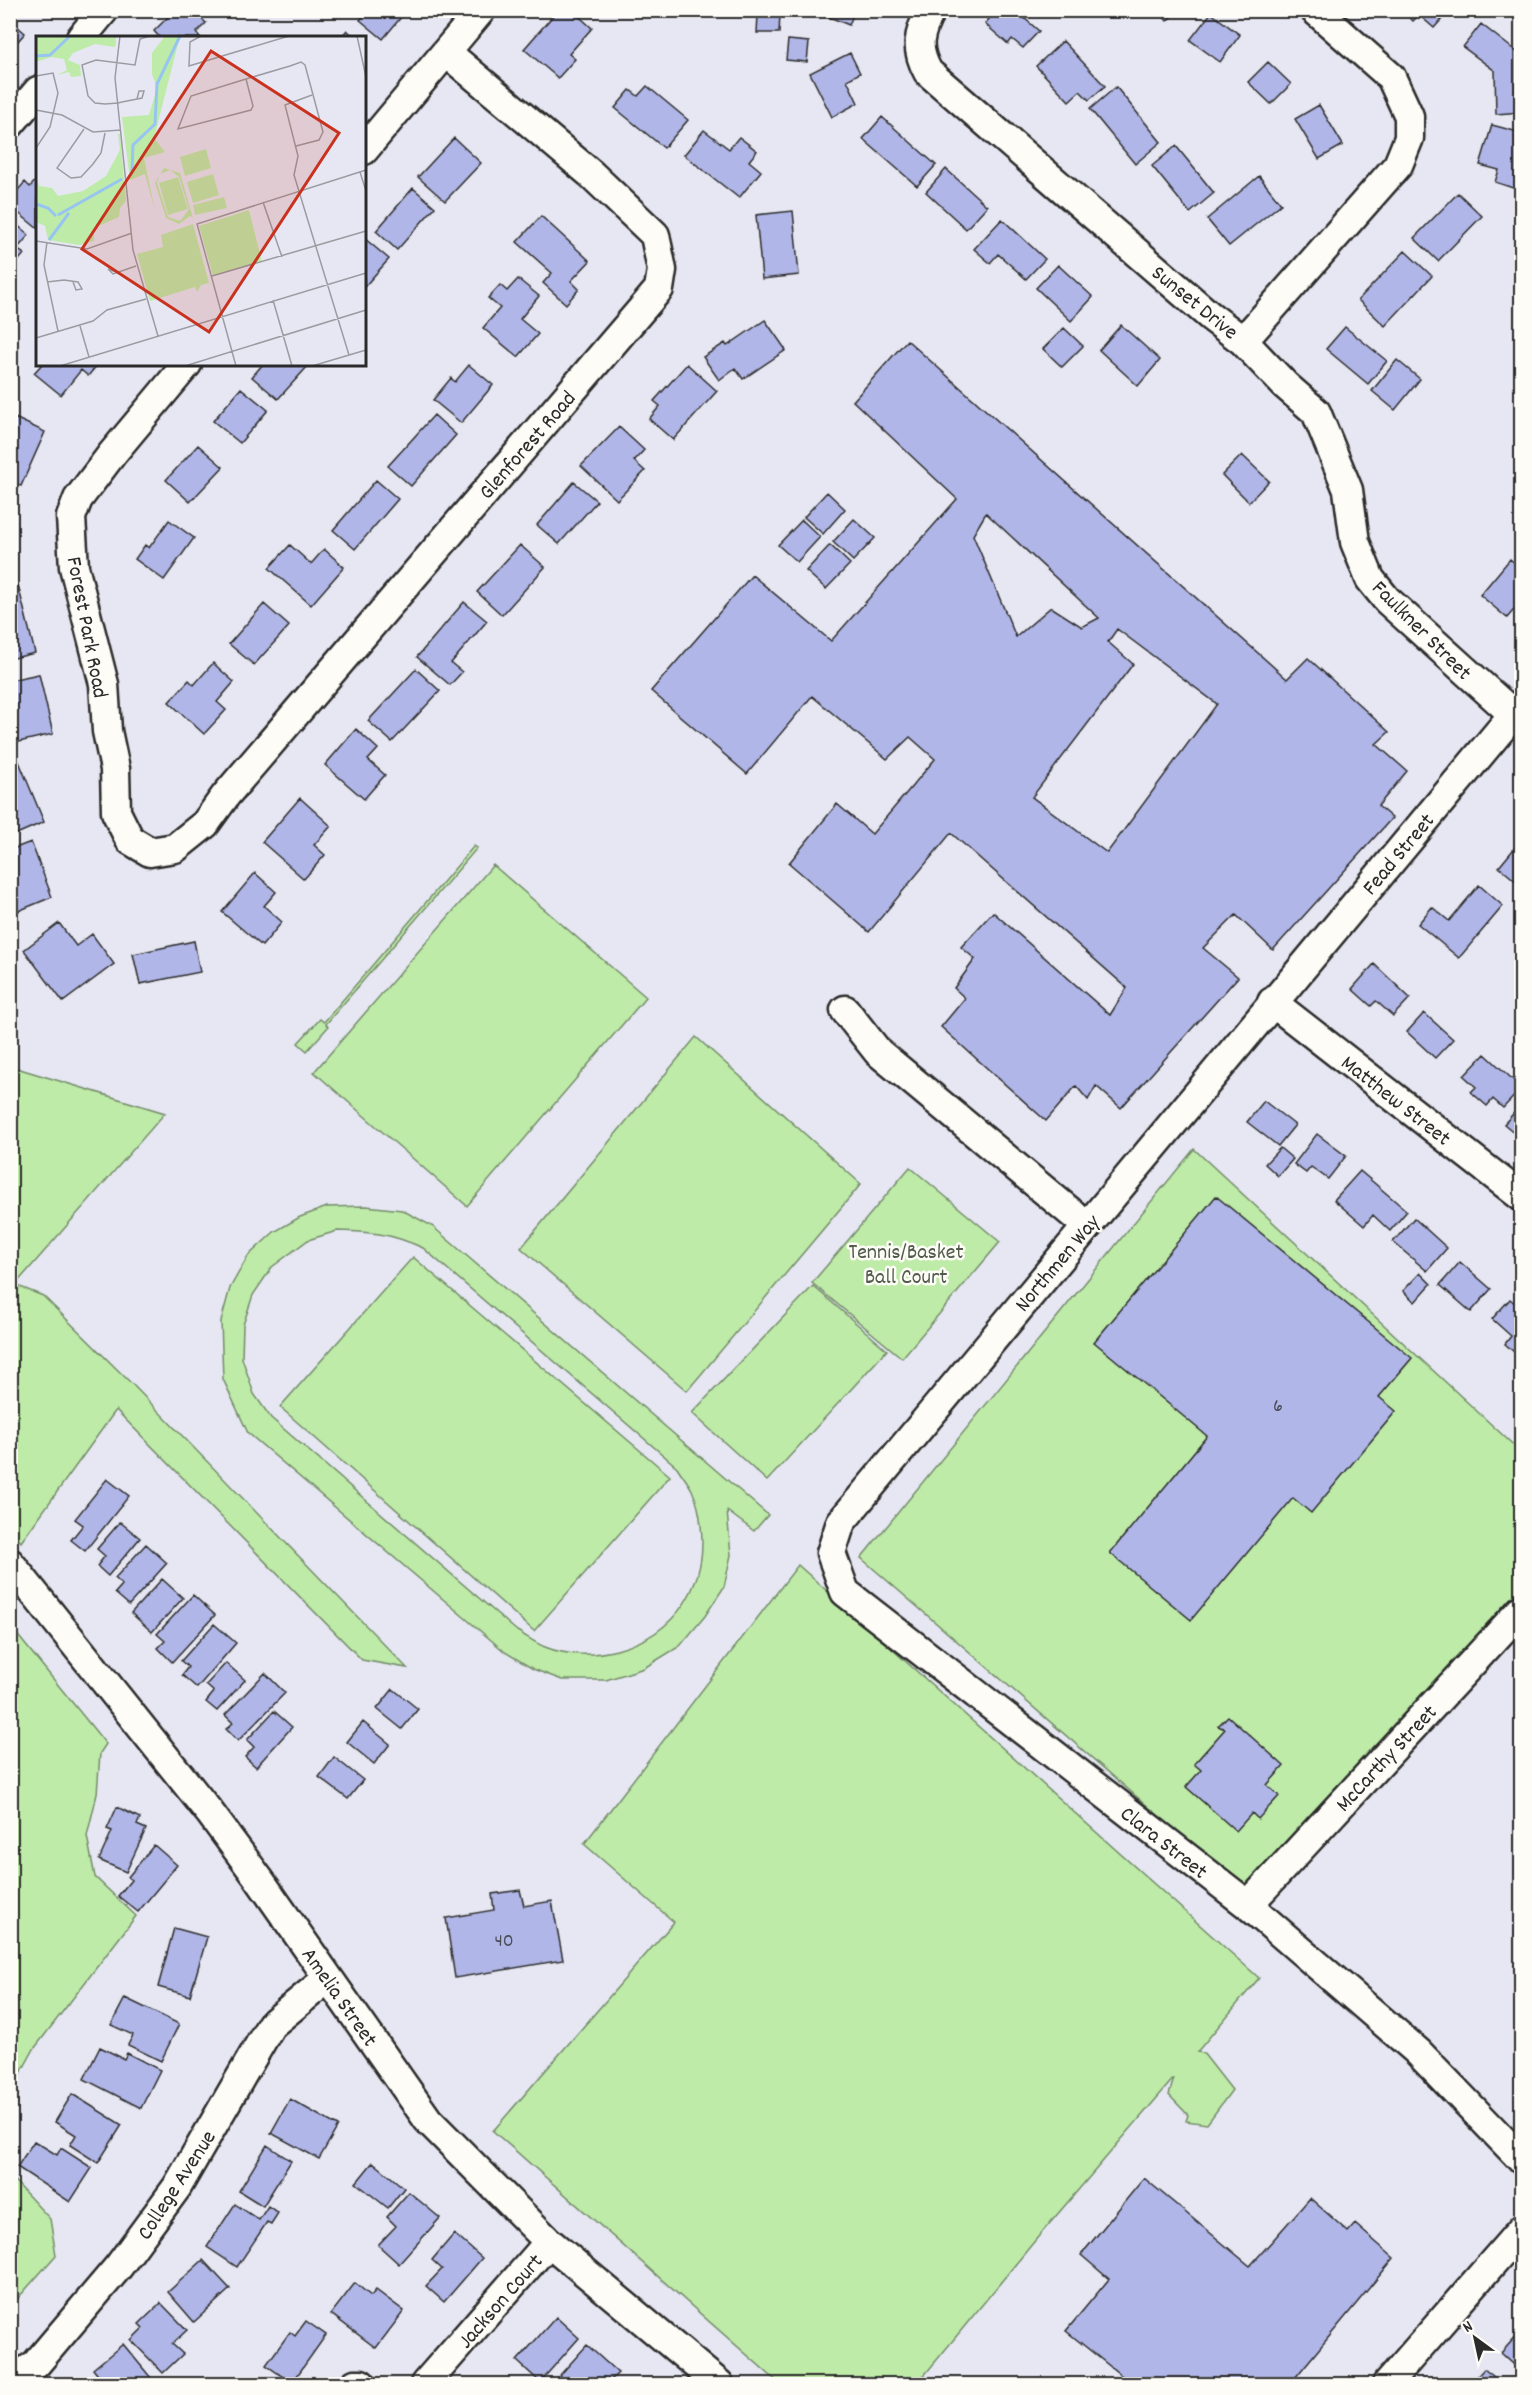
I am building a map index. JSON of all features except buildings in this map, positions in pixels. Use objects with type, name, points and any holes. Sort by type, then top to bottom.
[{"type":"street","points":[[83,36],[104,10]]},
{"type":"street","points":[[366,148],[481,10]]},
{"type":"street","name":"Sunset Drive","points":[[931,10],[918,45],[921,59],[928,72],[1210,316],[1243,341],[1398,165],[1409,138],[1409,116],[1391,77],[1315,10]]},
{"type":"street","name":"Glenforest Road","points":[[175,848],[205,824],[233,786],[659,289],[662,270],[655,235],[591,174],[446,52]]},
{"type":"street","points":[[10,124],[36,93]]},
{"type":"street","name":"Faulkner Street","points":[[1243,341],[1285,385],[1316,412],[1348,490],[1355,542],[1370,579],[1387,600],[1518,714]]},
{"type":"street","name":"Forest Park Road","points":[[175,848],[150,852],[130,840],[116,813],[115,769],[107,731],[104,684],[74,567],[71,518],[78,499],[112,454],[185,366]]},
{"type":"street","name":"Fead Street","points":[[1272,1002],[1518,714]]},
{"type":"street","name":"Matthew Street","points":[[1272,1002],[1521,1197]]},
{"type":"street","name":"Northmen Way","points":[[841,1522],[1272,1002]]},
{"type":"street","points":[[845,1010],[878,1052],[1086,1225]]},
{"type":"street","name":"Clara Street","points":[[841,1522],[831,1553],[845,1593],[1248,1905],[1418,2052],[1521,2160]]},
{"type":"street","name":"Amelia Street","points":[[10,1563],[210,1813],[428,2120],[549,2241],[719,2385]]},
{"type":"street","name":"McCarthy Street","points":[[1248,1905],[1521,1609]]},
{"type":"street","name":"College Avenue","points":[[10,2382],[36,2364],[119,2266],[177,2187],[271,2025],[328,1978]]},
{"type":"street","points":[[1388,2385],[1521,2229]]},
{"type":"street","name":"Jackson Court","points":[[425,2385],[549,2241]]},
{"type":"street","points":[[355,2385],[361,2385]]},
{"type":"green space","points":[[474,846],[477,848],[326,1024],[328,1027],[307,1051],[298,1043],[320,1019],[324,1022]]},
{"type":"green space","points":[[493,865],[646,997],[467,1206],[314,1072]]},
{"type":"green space","points":[[696,1037],[861,1184],[687,1391],[521,1248]]},
{"type":"green space","points":[[10,1066],[165,1113],[15,1285],[43,1296],[133,1385],[407,1668],[362,1660],[116,1410],[21,1542],[11,1530]]},
{"type":"green space","points":[[1194,1149],[1521,1452],[1521,1589],[1256,1900],[861,1558]]},
{"type":"green space","name":"Tennis/Basket Ball Court","points":[[910,1167],[1000,1242],[902,1358],[812,1283]]},
{"type":"green space","points":[[366,1206],[402,1210],[432,1226],[768,1515],[754,1531],[727,1511],[731,1555],[724,1587],[705,1616],[680,1646],[644,1668],[606,1680],[562,1680],[533,1669],[505,1652],[248,1433],[223,1379],[221,1321],[230,1288],[248,1256],[274,1232],[300,1217],[327,1207]],"holes":[[[337,1231],[391,1236],[423,1248],[677,1467],[697,1503],[701,1521],[702,1548],[693,1587],[684,1604],[656,1632],[617,1650],[599,1653],[562,1652],[538,1644],[517,1631],[271,1418],[254,1394],[242,1358],[243,1325],[253,1295],[272,1267],[308,1240]]]},
{"type":"green space","points":[[413,1257],[670,1476],[534,1631],[280,1407]]},
{"type":"green space","points":[[813,1286],[887,1350],[767,1481],[692,1413]]},
{"type":"green space","points":[[798,1565],[1259,1978],[1197,2052],[1203,2053],[1232,2090],[1207,2124],[1186,2121],[1188,2115],[1169,2095],[1174,2078],[1038,2237],[917,2384],[780,2384],[493,2131],[674,1922],[584,1844]]},
{"type":"green space","points":[[11,1627],[106,1744],[100,1753],[97,1794],[87,1836],[95,1877],[136,1916],[34,2049],[11,2091]]},
{"type":"green space","points":[[10,2176],[50,2219],[56,2255],[11,2306]]}]
